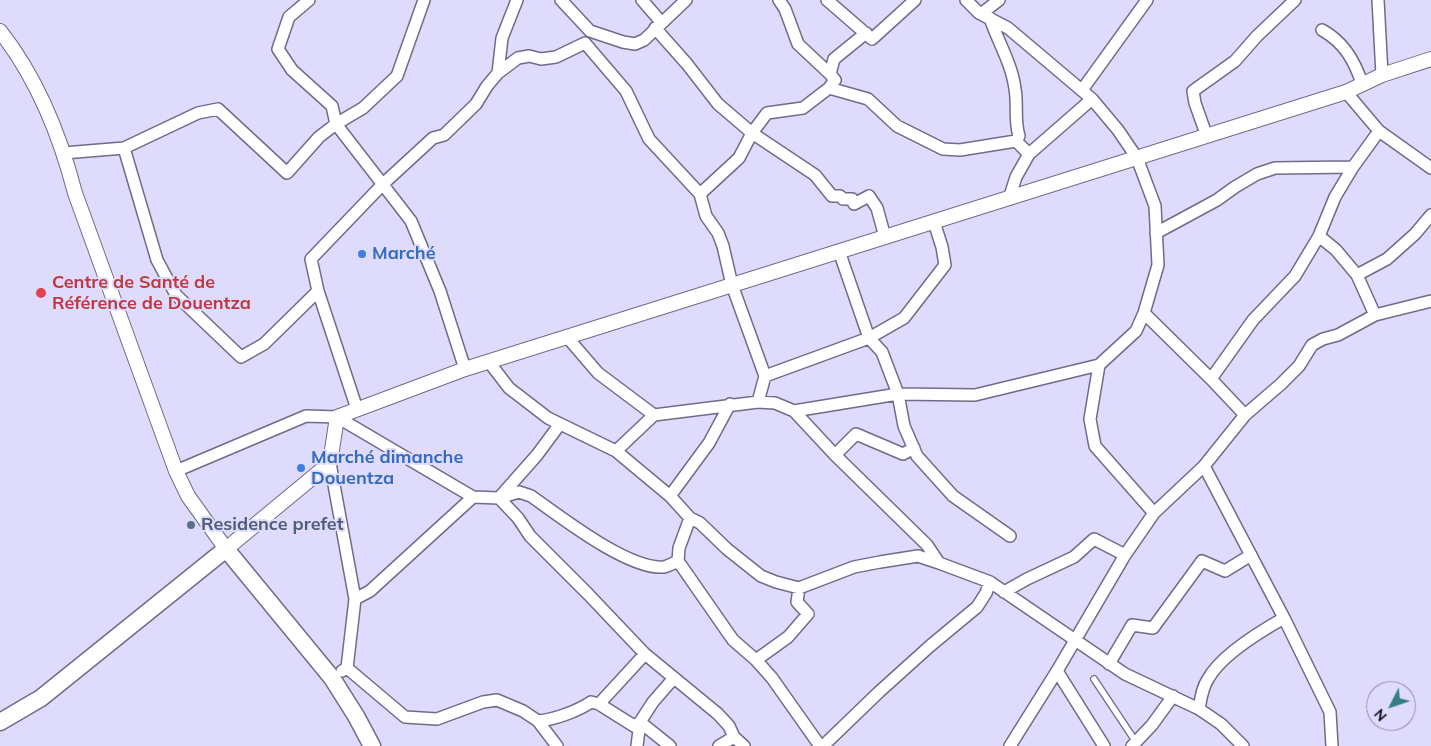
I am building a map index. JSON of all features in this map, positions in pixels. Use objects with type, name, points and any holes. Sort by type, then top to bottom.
[{"type":"main road","points":[[0,722],[41,698],[226,549],[332,678],[372,746]]},
{"type":"street","points":[[310,0],[290,17],[278,49],[292,70],[332,106],[336,124],[411,220],[440,291],[465,369]]},
{"type":"street","points":[[64,153],[124,148],[198,113],[218,109],[287,173],[319,137],[336,124],[364,108],[397,76],[424,0]]},
{"type":"street","points":[[498,73],[502,38],[517,0]]},
{"type":"street","points":[[561,0],[590,31],[623,42],[636,44],[644,40],[686,0]]},
{"type":"street","points":[[642,0],[682,58],[718,104],[752,133],[815,175],[832,196],[852,199],[854,204],[869,196],[877,208],[885,237]]},
{"type":"street","points":[[700,194],[739,158],[752,133],[767,113],[803,108],[829,88],[835,80],[798,44],[786,9],[779,0]]},
{"type":"street","points":[[827,0],[872,38],[914,0]]},
{"type":"street","points":[[794,410],[898,394],[975,395],[1099,365],[1136,331],[1144,314],[1158,264],[1155,206],[1138,158],[1092,99],[1008,28],[986,16],[966,0]]},
{"type":"street","points":[[986,16],[999,0]]},
{"type":"street","points":[[1082,90],[1147,0]]},
{"type":"street","points":[[1206,134],[1195,103],[1193,91],[1235,60],[1295,0]]},
{"type":"street","points":[[1378,0],[1382,75]]},
{"type":"street","points":[[986,16],[1005,54],[1015,89],[1015,123],[1018,136],[1016,141]]},
{"type":"street","points":[[0,30],[32,80],[64,153],[75,193],[176,471],[188,496],[226,549],[330,463]]},
{"type":"street","points":[[1322,30],[1333,36],[1348,53],[1357,68],[1362,84]]},
{"type":"street","points":[[357,409],[318,291],[311,259],[383,184],[433,138],[444,135],[476,104],[486,86],[498,73],[518,58],[529,56],[541,59],[556,57],[586,43],[590,31]]},
{"type":"street","points":[[830,74],[834,59],[866,33]]},
{"type":"street","points":[[586,43],[626,91],[649,139],[700,194],[706,216],[718,232],[732,285],[765,376],[758,402]]},
{"type":"street","points":[[176,471],[306,416],[337,417],[465,369],[1138,158],[1206,134],[1346,92],[1382,75],[1431,59]]},
{"type":"street","points":[[829,88],[868,99],[897,126],[943,149],[960,150],[1016,141]]},
{"type":"street","points":[[1346,92],[1379,131],[1431,168]]},
{"type":"street","points":[[1009,198],[1016,178],[1029,154],[1092,99]]},
{"type":"street","points":[[1211,379],[1253,320],[1294,276],[1318,236],[1334,197],[1379,131]]},
{"type":"street","points":[[1016,141],[1029,154]]},
{"type":"street","points":[[124,148],[157,260],[176,295],[241,357],[264,344],[318,291]]},
{"type":"street","points":[[1156,233],[1216,200],[1256,174],[1275,168],[1353,167]]},
{"type":"street","points":[[1357,275],[1387,259],[1415,234],[1431,215]]},
{"type":"street","points":[[765,376],[869,338],[904,318],[944,265],[942,247],[934,222]]},
{"type":"street","points":[[1318,236],[1336,250],[1357,275],[1375,314]]},
{"type":"street","points":[[839,251],[869,338],[882,352],[898,394],[904,426],[917,456],[953,496],[1010,536]]},
{"type":"street","points":[[1010,746],[1058,671],[1125,555],[1154,513],[1204,466],[1244,415],[1299,366],[1312,345],[1338,335],[1375,314],[1431,301]]},
{"type":"street","points":[[1144,314],[1211,379],[1244,415]]},
{"type":"street","points":[[567,337],[598,373],[654,415]]},
{"type":"street","points":[[490,362],[509,388],[548,418],[616,451],[670,496],[690,518],[700,523],[727,549],[761,576],[799,588],[854,567],[880,562],[918,556],[939,563],[990,582],[1125,674],[1199,709],[1221,724],[1243,746]]},
{"type":"street","points":[[1099,365],[1090,419],[1095,446],[1154,513]]},
{"type":"street","points":[[616,451],[654,415],[730,404],[775,403],[794,410],[835,455],[927,545],[939,563]]},
{"type":"street","points":[[670,496],[709,443],[730,404]]},
{"type":"street","points":[[332,678],[347,668],[355,599],[330,463],[337,417]]},
{"type":"street","points":[[337,417],[472,497],[499,498],[519,492],[531,496],[607,548],[640,564],[665,567],[678,561]]},
{"type":"street","points":[[499,498],[537,455],[560,424]]},
{"type":"street","points":[[835,455],[856,434],[903,454],[914,448]]},
{"type":"street","points":[[1204,466],[1284,618],[1330,712],[1332,746]]},
{"type":"street","points":[[355,599],[370,592],[472,497]]},
{"type":"street","points":[[499,498],[518,518],[530,536],[645,654],[718,714],[729,726],[734,737],[744,746]]},
{"type":"street","points":[[690,518],[679,548],[678,561],[733,640],[756,660],[772,678],[821,746],[930,646],[976,607],[986,593],[990,582]]},
{"type":"street","points":[[1004,592],[1074,557],[1094,539],[1125,555]]},
{"type":"street","points":[[1109,664],[1132,625],[1152,628],[1202,561],[1225,571],[1251,554]]},
{"type":"street","points":[[756,660],[788,637],[808,614],[797,602],[799,588]]},
{"type":"street","points":[[1199,709],[1202,690],[1208,677],[1216,667],[1256,634],[1284,618]]},
{"type":"street","points":[[599,704],[645,654]]},
{"type":"street","points":[[347,668],[404,717],[437,719],[483,702],[497,700],[523,711],[538,721],[557,746]]},
{"type":"street","points":[[1058,671],[1104,746]]},
{"type":"street","points":[[538,721],[551,720],[583,708],[591,702],[599,704],[634,726],[640,722],[653,702],[674,679]]},
{"type":"street","points":[[1134,744],[1152,725],[1173,696]]},
{"type":"street","points":[[637,746],[640,722]]},
{"type":"street","points":[[640,722],[670,746]]},
{"type":"street","points":[[719,746],[734,737]]},
{"type":"lane","points":[[1094,678],[1134,744]]},
{"type":"place","name":"Marché","points":[[362,254]]},
{"type":"place","name":"Centre de Santé de Référence de Douentza","points":[[41,293]]},
{"type":"place","name":"Marché dimanche Douentza","points":[[301,468]]},
{"type":"place","name":"Residence prefet","points":[[191,525]]}]
